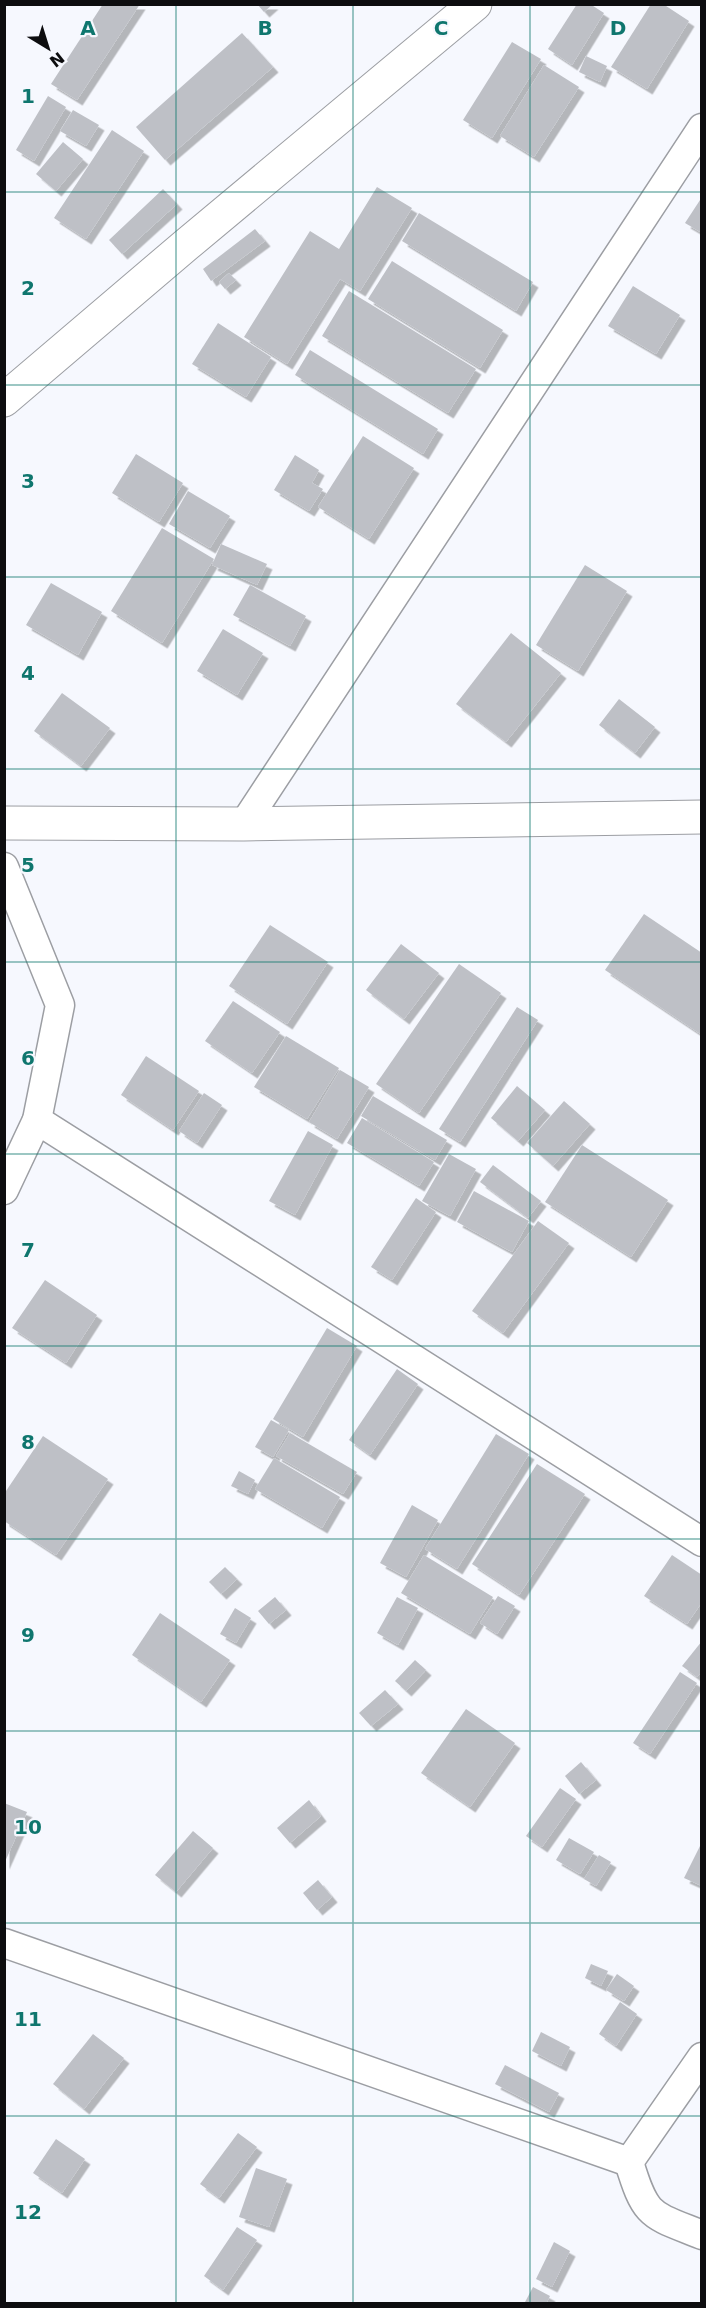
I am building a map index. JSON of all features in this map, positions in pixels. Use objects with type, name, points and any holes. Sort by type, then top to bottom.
[{"type":"street","points":[[4,400],[476,4]]},
{"type":"street","points":[[244,824],[702,129]]},
{"type":"street","points":[[4,823],[244,824],[702,817]]},
{"type":"street","points":[[4,867],[60,1005],[37,1120],[4,1190]]},
{"type":"street","points":[[37,1120],[702,1542]]},
{"type":"street","points":[[4,1943],[629,2162]]},
{"type":"street","points":[[629,2162],[702,2057]]},
{"type":"street","points":[[629,2162],[640,2197],[654,2216],[702,2235]]},
{"type":"building","points":[[103,4],[140,4],[77,100],[51,84]]},
{"type":"building","points":[[257,4],[273,4],[264,12]]},
{"type":"building","points":[[577,4],[590,4],[604,13],[572,65],[548,49]]},
{"type":"building","points":[[651,4],[663,4],[689,21],[647,89],[611,67]]},
{"type":"building","points":[[242,33],[273,67],[165,160],[136,127]]},
{"type":"building","points":[[512,42],[541,59],[492,138],[463,120]]},
{"type":"building","points":[[586,56],[607,66],[600,82],[579,72]]},
{"type":"building","points":[[544,65],[579,87],[534,157],[500,136]]},
{"type":"building","points":[[48,96],[66,107],[34,161],[16,150]]},
{"type":"building","points":[[73,110],[99,125],[86,146],[60,131]]},
{"type":"building","points":[[112,130],[144,151],[86,239],[54,218]]},
{"type":"building","points":[[63,142],[83,159],[56,191],[36,174]]},
{"type":"building","points":[[377,187],[412,208],[360,291],[340,279],[287,364],[244,337],[310,231],[339,249]]},
{"type":"building","points":[[163,189],[177,204],[122,254],[109,240]]},
{"type":"building","points":[[702,197],[702,233],[685,223]]},
{"type":"building","points":[[419,213],[533,282],[516,311],[402,241]]},
{"type":"building","points":[[255,229],[265,241],[211,281],[203,269]]},
{"type":"building","points":[[392,261],[503,330],[480,368],[368,299]]},
{"type":"building","points":[[229,273],[236,280],[225,289],[219,282]]},
{"type":"building","points":[[633,286],[680,315],[656,354],[608,326]]},
{"type":"building","points":[[349,291],[476,369],[448,413],[322,336]]},
{"type":"building","points":[[218,323],[271,357],[246,397],[192,364]]},
{"type":"building","points":[[310,350],[438,429],[423,454],[295,375]]},
{"type":"building","points":[[363,436],[414,468],[369,539],[318,507]]},
{"type":"building","points":[[136,454],[183,483],[159,522],[112,493]]},
{"type":"building","points":[[295,455],[319,470],[312,483],[323,489],[309,511],[274,490]]},
{"type":"building","points":[[188,491],[230,516],[210,548],[169,524]]},
{"type":"building","points":[[162,528],[214,559],[162,643],[111,611]]},
{"type":"building","points":[[221,544],[267,564],[257,585],[212,565]]},
{"type":"building","points":[[585,565],[627,591],[578,671],[536,645]]},
{"type":"building","points":[[51,583],[102,612],[78,655],[26,625]]},
{"type":"building","points":[[250,585],[306,616],[290,646],[233,615]]},
{"type":"building","points":[[223,629],[263,653],[237,695],[197,671]]},
{"type":"building","points":[[511,633],[561,673],[506,742],[456,704]]},
{"type":"building","points":[[62,693],[110,728],[81,766],[34,731]]},
{"type":"building","points":[[619,699],[655,727],[635,753],[599,725]]},
{"type":"building","points":[[644,914],[702,953],[702,1035],[605,970]]},
{"type":"building","points":[[270,925],[328,962],[287,1024],[229,986]]},
{"type":"building","points":[[401,944],[439,973],[404,1019],[366,990]]},
{"type":"building","points":[[459,964],[501,993],[419,1113],[376,1084]]},
{"type":"building","points":[[233,1001],[280,1032],[252,1073],[205,1041]]},
{"type":"building","points":[[517,1007],[538,1020],[460,1142],[439,1129]]},
{"type":"building","points":[[286,1036],[339,1068],[307,1119],[254,1087]]},
{"type":"building","points":[[146,1056],[199,1091],[173,1130],[121,1095]]},
{"type":"building","points":[[340,1070],[369,1087],[337,1139],[309,1122]]},
{"type":"building","points":[[517,1086],[545,1110],[518,1141],[491,1118]]},
{"type":"building","points":[[204,1093],[222,1105],[197,1143],[179,1131]]},
{"type":"building","points":[[373,1096],[447,1140],[435,1160],[361,1116]]},
{"type":"building","points":[[564,1101],[590,1124],[553,1166],[527,1143]]},
{"type":"building","points":[[362,1118],[434,1162],[419,1186],[347,1143]]},
{"type":"building","points":[[308,1131],[333,1145],[295,1215],[269,1201]]},
{"type":"building","points":[[582,1145],[668,1200],[631,1257],[545,1202]]},
{"type":"building","points":[[449,1154],[476,1169],[450,1216],[422,1201]]},
{"type":"building","points":[[493,1165],[541,1201],[528,1218],[480,1182]]},
{"type":"building","points":[[474,1191],[529,1221],[512,1252],[457,1222]]},
{"type":"building","points":[[416,1198],[436,1212],[392,1280],[371,1267]]},
{"type":"building","points":[[538,1221],[569,1243],[503,1333],[472,1311]]},
{"type":"building","points":[[45,1280],[97,1315],[66,1363],[12,1328]]},
{"type":"building","points":[[327,1328],[357,1346],[303,1437],[273,1419]]},
{"type":"building","points":[[397,1369],[418,1384],[370,1455],[349,1440]]},
{"type":"building","points":[[271,1420],[289,1430],[273,1457],[255,1447]]},
{"type":"building","points":[[290,1433],[357,1472],[343,1494],[276,1456]]},
{"type":"building","points":[[496,1434],[529,1454],[457,1569],[425,1549]]},
{"type":"building","points":[[43,1436],[108,1479],[56,1555],[4,1521],[4,1494]]},
{"type":"building","points":[[274,1458],[340,1497],[322,1528],[255,1489]]},
{"type":"building","points":[[537,1464],[585,1494],[519,1595],[472,1564]]},
{"type":"building","points":[[239,1471],[255,1480],[248,1494],[231,1486]]},
{"type":"building","points":[[412,1505],[438,1520],[406,1577],[380,1563]]},
{"type":"building","points":[[424,1555],[493,1597],[470,1634],[401,1593]]},
{"type":"building","points":[[672,1555],[702,1575],[702,1602],[687,1624],[644,1596]]},
{"type":"building","points":[[225,1567],[237,1579],[221,1594],[209,1582]]},
{"type":"building","points":[[498,1596],[515,1606],[497,1634],[480,1623]]},
{"type":"building","points":[[275,1597],[286,1610],[269,1624],[258,1611]]},
{"type":"building","points":[[397,1597],[418,1608],[398,1645],[377,1633]]},
{"type":"building","points":[[235,1608],[251,1618],[236,1643],[220,1634]]},
{"type":"building","points":[[160,1613],[230,1660],[201,1702],[132,1655]]},
{"type":"building","points":[[702,1641],[702,1672],[697,1677],[682,1666]]},
{"type":"building","points":[[415,1660],[426,1670],[406,1691],[395,1681]]},
{"type":"building","points":[[680,1672],[697,1683],[650,1754],[633,1743]]},
{"type":"building","points":[[385,1690],[398,1704],[371,1726],[359,1713]]},
{"type":"building","points":[[466,1709],[515,1743],[470,1807],[421,1773]]},
{"type":"building","points":[[581,1762],[596,1780],[579,1794],[565,1776]]},
{"type":"building","points":[[560,1788],[576,1799],[542,1847],[526,1836]]},
{"type":"building","points":[[309,1800],[321,1816],[290,1843],[277,1828]]},
{"type":"building","points":[[4,1803],[27,1812],[4,1864]]},
{"type":"building","points":[[193,1831],[213,1848],[176,1892],[155,1875]]},
{"type":"building","points":[[569,1838],[594,1852],[580,1874],[556,1860]]},
{"type":"building","points":[[702,1842],[702,1886],[684,1878]]},
{"type":"building","points":[[599,1855],[611,1862],[596,1886],[584,1879]]},
{"type":"building","points":[[318,1880],[332,1897],[317,1910],[303,1893]]},
{"type":"building","points":[[591,1964],[608,1971],[601,1986],[585,1978]]},
{"type":"building","points":[[617,1974],[634,1986],[624,2001],[606,1990]]},
{"type":"building","points":[[620,2002],[637,2014],[616,2046],[599,2034]]},
{"type":"building","points":[[541,2032],[570,2047],[561,2066],[532,2051]]},
{"type":"building","points":[[93,2034],[124,2058],[84,2109],[53,2084]]},
{"type":"building","points":[[505,2065],[559,2093],[549,2112],[495,2084]]},
{"type":"building","points":[[238,2133],[257,2147],[219,2198],[200,2184]]},
{"type":"building","points":[[56,2139],[85,2159],[62,2193],[33,2173]]},
{"type":"building","points":[[256,2168],[287,2179],[269,2227],[239,2217]]},
{"type":"building","points":[[237,2227],[257,2240],[223,2290],[204,2276]]},
{"type":"building","points":[[554,2242],[570,2251],[552,2287],[536,2279]]},
{"type":"building","points":[[533,2287],[550,2296],[546,2304],[524,2304]]}]
